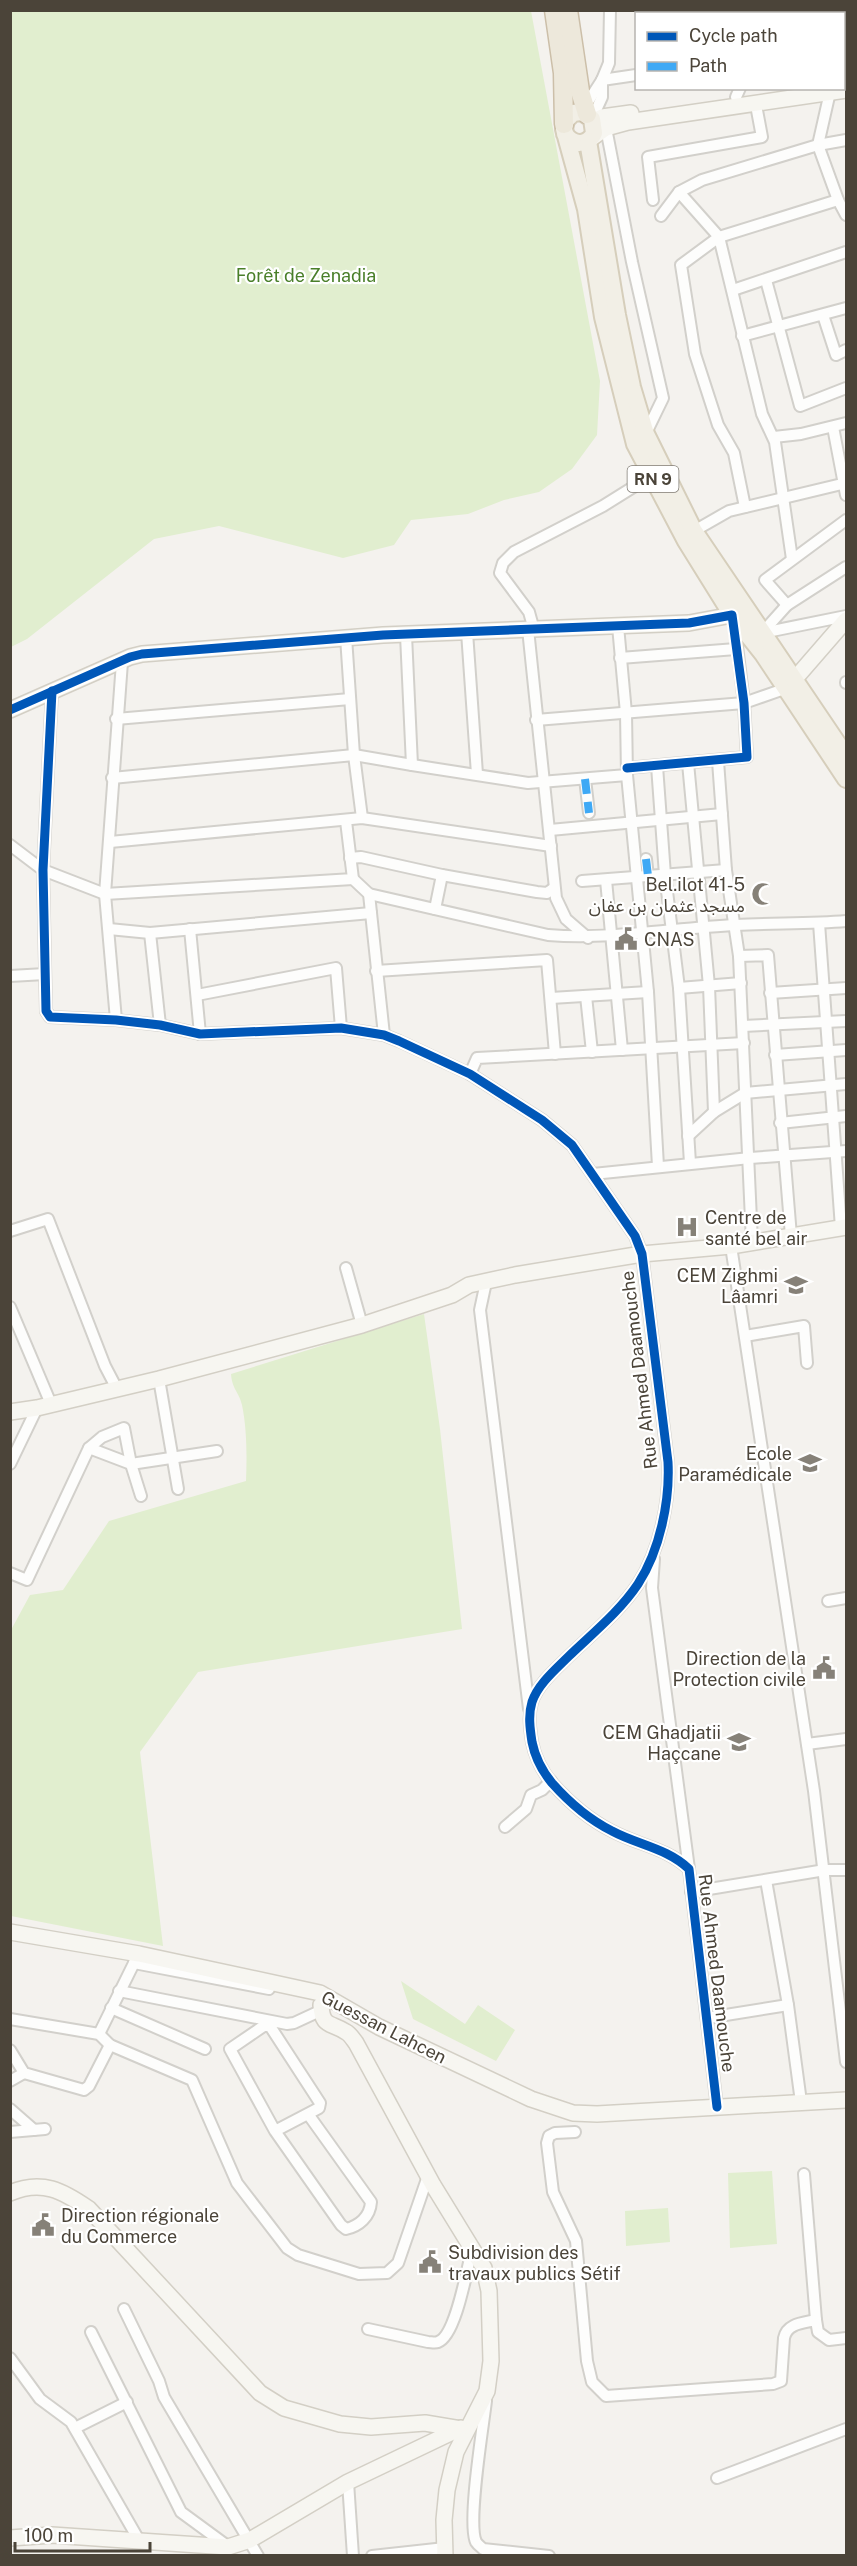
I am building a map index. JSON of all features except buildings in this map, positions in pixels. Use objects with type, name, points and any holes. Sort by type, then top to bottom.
[{"type":"highway","name":"RN 9","points":[[554,10],[563,73],[564,129]]},
{"type":"highway","points":[[568,10],[580,90],[591,122]]},
{"type":"main road","points":[[569,116],[591,122],[578,143],[572,142],[564,129],[569,116]]},
{"type":"main road","points":[[591,122],[617,315],[632,387],[646,434],[694,531],[762,633],[791,684],[846,756]]},
{"type":"main road","name":"RN 9","points":[[564,129],[586,209],[603,317],[616,376],[635,444],[686,541],[732,615],[791,684],[846,779]]},
{"type":"street","points":[[610,10],[609,63],[591,122],[632,262],[663,398],[646,434]]},
{"type":"street","points":[[602,80],[635,75]]},
{"type":"street","points":[[591,122],[602,117],[738,93],[770,90]]},
{"type":"street","points":[[591,122],[628,123],[756,105],[832,90]]},
{"type":"street","points":[[841,90],[818,145],[838,201],[846,216]]},
{"type":"street","points":[[653,200],[648,157],[762,137],[756,105]]},
{"type":"street","points":[[661,216],[680,192],[721,173],[818,145],[846,140]]},
{"type":"street","points":[[680,192],[719,237],[762,414],[774,437],[792,559]]},
{"type":"street","points":[[745,507],[734,453],[718,425],[695,354],[681,265],[719,237],[838,201]]},
{"type":"street","points":[[733,290],[846,252]]},
{"type":"street","points":[[766,280],[800,406],[846,388]]},
{"type":"street","points":[[742,336],[846,308]]},
{"type":"street","points":[[823,315],[836,355],[846,350]]},
{"type":"street","points":[[774,437],[846,423]]},
{"type":"street","points":[[694,531],[729,511],[845,487],[833,427]]},
{"type":"street","points":[[588,938],[566,919],[556,898],[536,720],[529,612],[500,573],[503,563],[514,552],[603,506],[651,476]]},
{"type":"street","points":[[787,605],[765,580],[846,520]]},
{"type":"street","points":[[762,633],[787,605],[846,567]]},
{"type":"street","points":[[10,710],[142,654],[346,637],[689,623],[732,615],[744,703],[747,758],[657,766],[585,779],[544,783],[506,781],[477,774],[354,755],[112,778]]},
{"type":"street","points":[[536,720],[744,703],[791,684],[846,618]]},
{"type":"street","points":[[762,633],[846,618]]},
{"type":"street","points":[[618,626],[626,713],[631,822],[648,992],[658,1166]]},
{"type":"street","points":[[467,632],[477,774]]},
{"type":"street","points":[[406,635],[412,765]]},
{"type":"street","points":[[346,637],[354,755],[362,819]]},
{"type":"street","points":[[620,658],[736,649]]},
{"type":"street","points":[[116,1020],[105,894],[116,719],[122,662]]},
{"type":"street","points":[[52,691],[42,870],[46,1011],[50,1017],[116,1020],[160,1025],[200,1034],[341,1028],[384,1035],[470,1074],[542,1120],[572,1145],[634,1236],[642,1254]]},
{"type":"street","points":[[116,719],[350,699]]},
{"type":"street","points":[[718,761],[726,870],[740,956],[752,1242]]},
{"type":"street","points":[[688,764],[709,986],[714,1112]]},
{"type":"street","points":[[657,766],[665,875],[679,988],[690,1163]]},
{"type":"street","points":[[585,779],[590,813]]},
{"type":"street","points":[[550,830],[722,814]]},
{"type":"street","points":[[110,842],[362,819],[551,846]]},
{"type":"street","points":[[346,821],[352,879],[369,894],[548,935],[612,937],[735,925],[846,921]]},
{"type":"street","points":[[10,845],[42,870],[105,894],[352,879]]},
{"type":"street","points":[[350,858],[361,857],[442,875],[537,892],[547,892],[554,888]]},
{"type":"street","points":[[646,858],[648,876]]},
{"type":"street","points":[[582,881],[726,870]]},
{"type":"street","points":[[435,909],[442,875]]},
{"type":"street","points":[[606,880],[618,994],[621,1050]]},
{"type":"street","points":[[369,894],[384,1035]]},
{"type":"street","points":[[109,929],[150,933],[371,913]]},
{"type":"street","points":[[10,1412],[159,1379],[362,1325],[452,1296],[469,1286],[515,1275],[642,1254],[732,1246],[844,1227],[841,1152],[833,1117],[819,923]]},
{"type":"street","points":[[190,929],[200,1034]]},
{"type":"street","points":[[150,933],[160,1025]]},
{"type":"street","points":[[740,956],[768,955],[777,1089],[791,1236]]},
{"type":"street","points":[[376,970],[547,960],[555,1054]]},
{"type":"street","points":[[197,995],[336,968],[341,1028]]},
{"type":"street","points":[[10,976],[45,974]]},
{"type":"street","points":[[679,988],[741,982]]},
{"type":"street","points":[[770,993],[846,987]]},
{"type":"street","points":[[551,998],[648,992]]},
{"type":"street","points":[[586,996],[592,1052]]},
{"type":"street","points":[[743,1026],[846,1021]]},
{"type":"street","points":[[470,1074],[477,1058],[744,1043]]},
{"type":"street","points":[[775,1055],[846,1050]]},
{"type":"street","points":[[688,1136],[714,1112],[744,1093],[846,1084]]},
{"type":"street","points":[[780,1123],[846,1116]]},
{"type":"street","points":[[593,1174],[690,1163],[841,1152]]},
{"type":"street","points":[[10,1231],[48,1219],[105,1366],[117,1389]]},
{"type":"street","points":[[732,1246],[825,1870],[846,2062]]},
{"type":"street","name":"Rue Ahmed Daamouche","points":[[642,1254],[669,1481],[655,1549],[636,1587],[543,1683],[533,1699],[529,1712],[534,1748],[540,1764],[551,1781],[596,1821],[612,1831],[672,1856],[688,1869],[717,2107]]},
{"type":"street","points":[[346,1268],[362,1325]]},
{"type":"street","points":[[486,1282],[480,1310],[529,1712]]},
{"type":"street","points":[[10,1307],[44,1406],[10,1464]]},
{"type":"street","points":[[745,1336],[804,1326],[807,1363]]},
{"type":"street","points":[[159,1379],[178,1489]]},
{"type":"street","points":[[10,1573],[27,1580],[89,1448],[102,1437],[124,1428],[131,1464],[141,1496]]},
{"type":"street","points":[[89,1448],[131,1464],[218,1451]]},
{"type":"street","points":[[655,1549],[652,1588],[688,1869]]},
{"type":"street","points":[[828,1600],[846,1598]]},
{"type":"street","points":[[807,1744],[846,1739]]},
{"type":"street","points":[[505,1827],[526,1809],[531,1796],[551,1781]]},
{"type":"street","points":[[691,1892],[825,1870],[846,1870]]},
{"type":"street","points":[[766,1880],[788,2005],[801,2102]]},
{"type":"street","name":"Guessan Lahcen","points":[[10,1932],[137,1959],[314,1991],[325,2004],[553,2107],[573,2113],[597,2114],[846,2100]]},
{"type":"street","points":[[99,2034],[137,1959]]},
{"type":"street","points":[[119,1991],[269,2022],[294,2023],[325,2004]]},
{"type":"street","points":[[325,2004],[322,2017],[328,2024],[347,2032],[356,2043],[428,2176],[484,2268],[489,2291],[491,2361],[475,2493],[476,2542],[483,2550],[549,2556]]},
{"type":"street","points":[[707,2018],[788,2005]]},
{"type":"street","points":[[111,2008],[205,2049]]},
{"type":"street","points":[[10,2019],[99,2034],[110,2045],[192,2080],[237,2183],[269,2227],[287,2248],[298,2255],[359,2274],[387,2273],[398,2264],[428,2176]]},
{"type":"street","points":[[269,2022],[319,2100],[319,2108],[275,2131]]},
{"type":"street","points":[[269,2022],[230,2049],[275,2131],[341,2225],[345,2229],[352,2228],[366,2217],[371,2202],[308,2114]]},
{"type":"street","points":[[10,2050],[24,2073],[84,2090],[89,2086],[110,2045]]},
{"type":"street","points":[[10,2081],[24,2073]]},
{"type":"street","points":[[10,2109],[40,2130],[10,2132]]},
{"type":"street","points":[[574,2132],[555,2133],[549,2136],[547,2143],[553,2192],[576,2241],[587,2361],[592,2382],[606,2396],[743,2387],[781,2381],[786,2331],[792,2326],[816,2320]]},
{"type":"street","points":[[804,2174],[818,2332],[829,2340],[846,2337]]},
{"type":"street","points":[[10,2193],[32,2187],[47,2187],[63,2191],[89,2209],[260,2392],[284,2408],[340,2424],[371,2427],[425,2423],[466,2426]]},
{"type":"street","points":[[368,2329],[428,2342],[438,2342],[444,2337],[454,2320],[472,2250]]},
{"type":"street","points":[[124,2309],[159,2381],[164,2397],[258,2556]]},
{"type":"street","points":[[91,2332],[181,2512],[228,2547]]},
{"type":"street","points":[[10,2358],[40,2399],[71,2422],[140,2542]]},
{"type":"street","points":[[372,2556],[445,2552],[447,2490],[456,2452],[466,2426],[487,2391]]},
{"type":"street","points":[[75,2428],[127,2402]]},
{"type":"street","points":[[10,2538],[52,2535],[228,2547],[250,2540],[348,2482],[466,2426]]},
{"type":"street","points":[[717,2478],[846,2429]]},
{"type":"street","points":[[348,2482],[353,2556]]},
{"type":"green space","name":"Forêt de Zenadia","points":[[10,11],[531,11],[600,381],[597,435],[572,469],[539,492],[504,500],[468,514],[411,520],[394,545],[343,558],[219,526],[154,539],[27,639],[11,647]]},
{"type":"green space","points":[[424,1314],[440,1429],[462,1629],[198,1672],[140,1752],[163,1946],[11,1916],[11,1630],[30,1595],[63,1590],[109,1521],[246,1481],[244,1414],[231,1374]]},
{"type":"green space","points":[[401,1981],[465,2024],[478,2005],[515,2030],[496,2061],[413,2019]]},
{"type":"green space","points":[[772,2171],[777,2244],[730,2248],[728,2173]]},
{"type":"green space","points":[[668,2208],[670,2242],[626,2246],[625,2211]]},
{"type":"marked path","points":[[585,779],[589,813]]},
{"type":"marked path","points":[[646,859],[648,876]]},
{"type":"cycle path","points":[[10,710],[130,657],[142,654],[383,635],[689,623],[732,615],[744,703],[747,757],[627,768]]},
{"type":"cycle path","points":[[52,691],[43,870],[46,1011],[50,1017],[116,1020],[160,1025],[200,1034],[341,1028],[384,1035],[470,1074],[542,1120],[572,1145],[635,1236],[642,1254],[668,1462],[667,1493],[662,1525],[646,1571],[631,1594],[538,1689],[532,1702],[530,1727],[533,1748],[542,1769],[572,1803],[604,1827],[671,1856],[689,1869],[717,2107]]},
{"type":"place","name":"Bel.ilot 41-5 مسجد عثمان بن عفان","points":[[763,894]]},
{"type":"place","name":"CNAS","points":[[626,939]]},
{"type":"place","name":"Centre de santé bel air","points":[[687,1227]]},
{"type":"place","name":"CEM Zighmi Lâamri","points":[[796,1285]]},
{"type":"place","name":"Ecole Paramédicale","points":[[810,1463]]},
{"type":"place","name":"Direction de la Protection civile","points":[[824,1668]]},
{"type":"place","name":"CEM Ghadjatii Haçcane","points":[[739,1742]]},
{"type":"place","name":"Direction régionale du Commerce","points":[[43,2225]]},
{"type":"place","name":"Subdivision des travaux publics Sétif","points":[[430,2262]]}]
